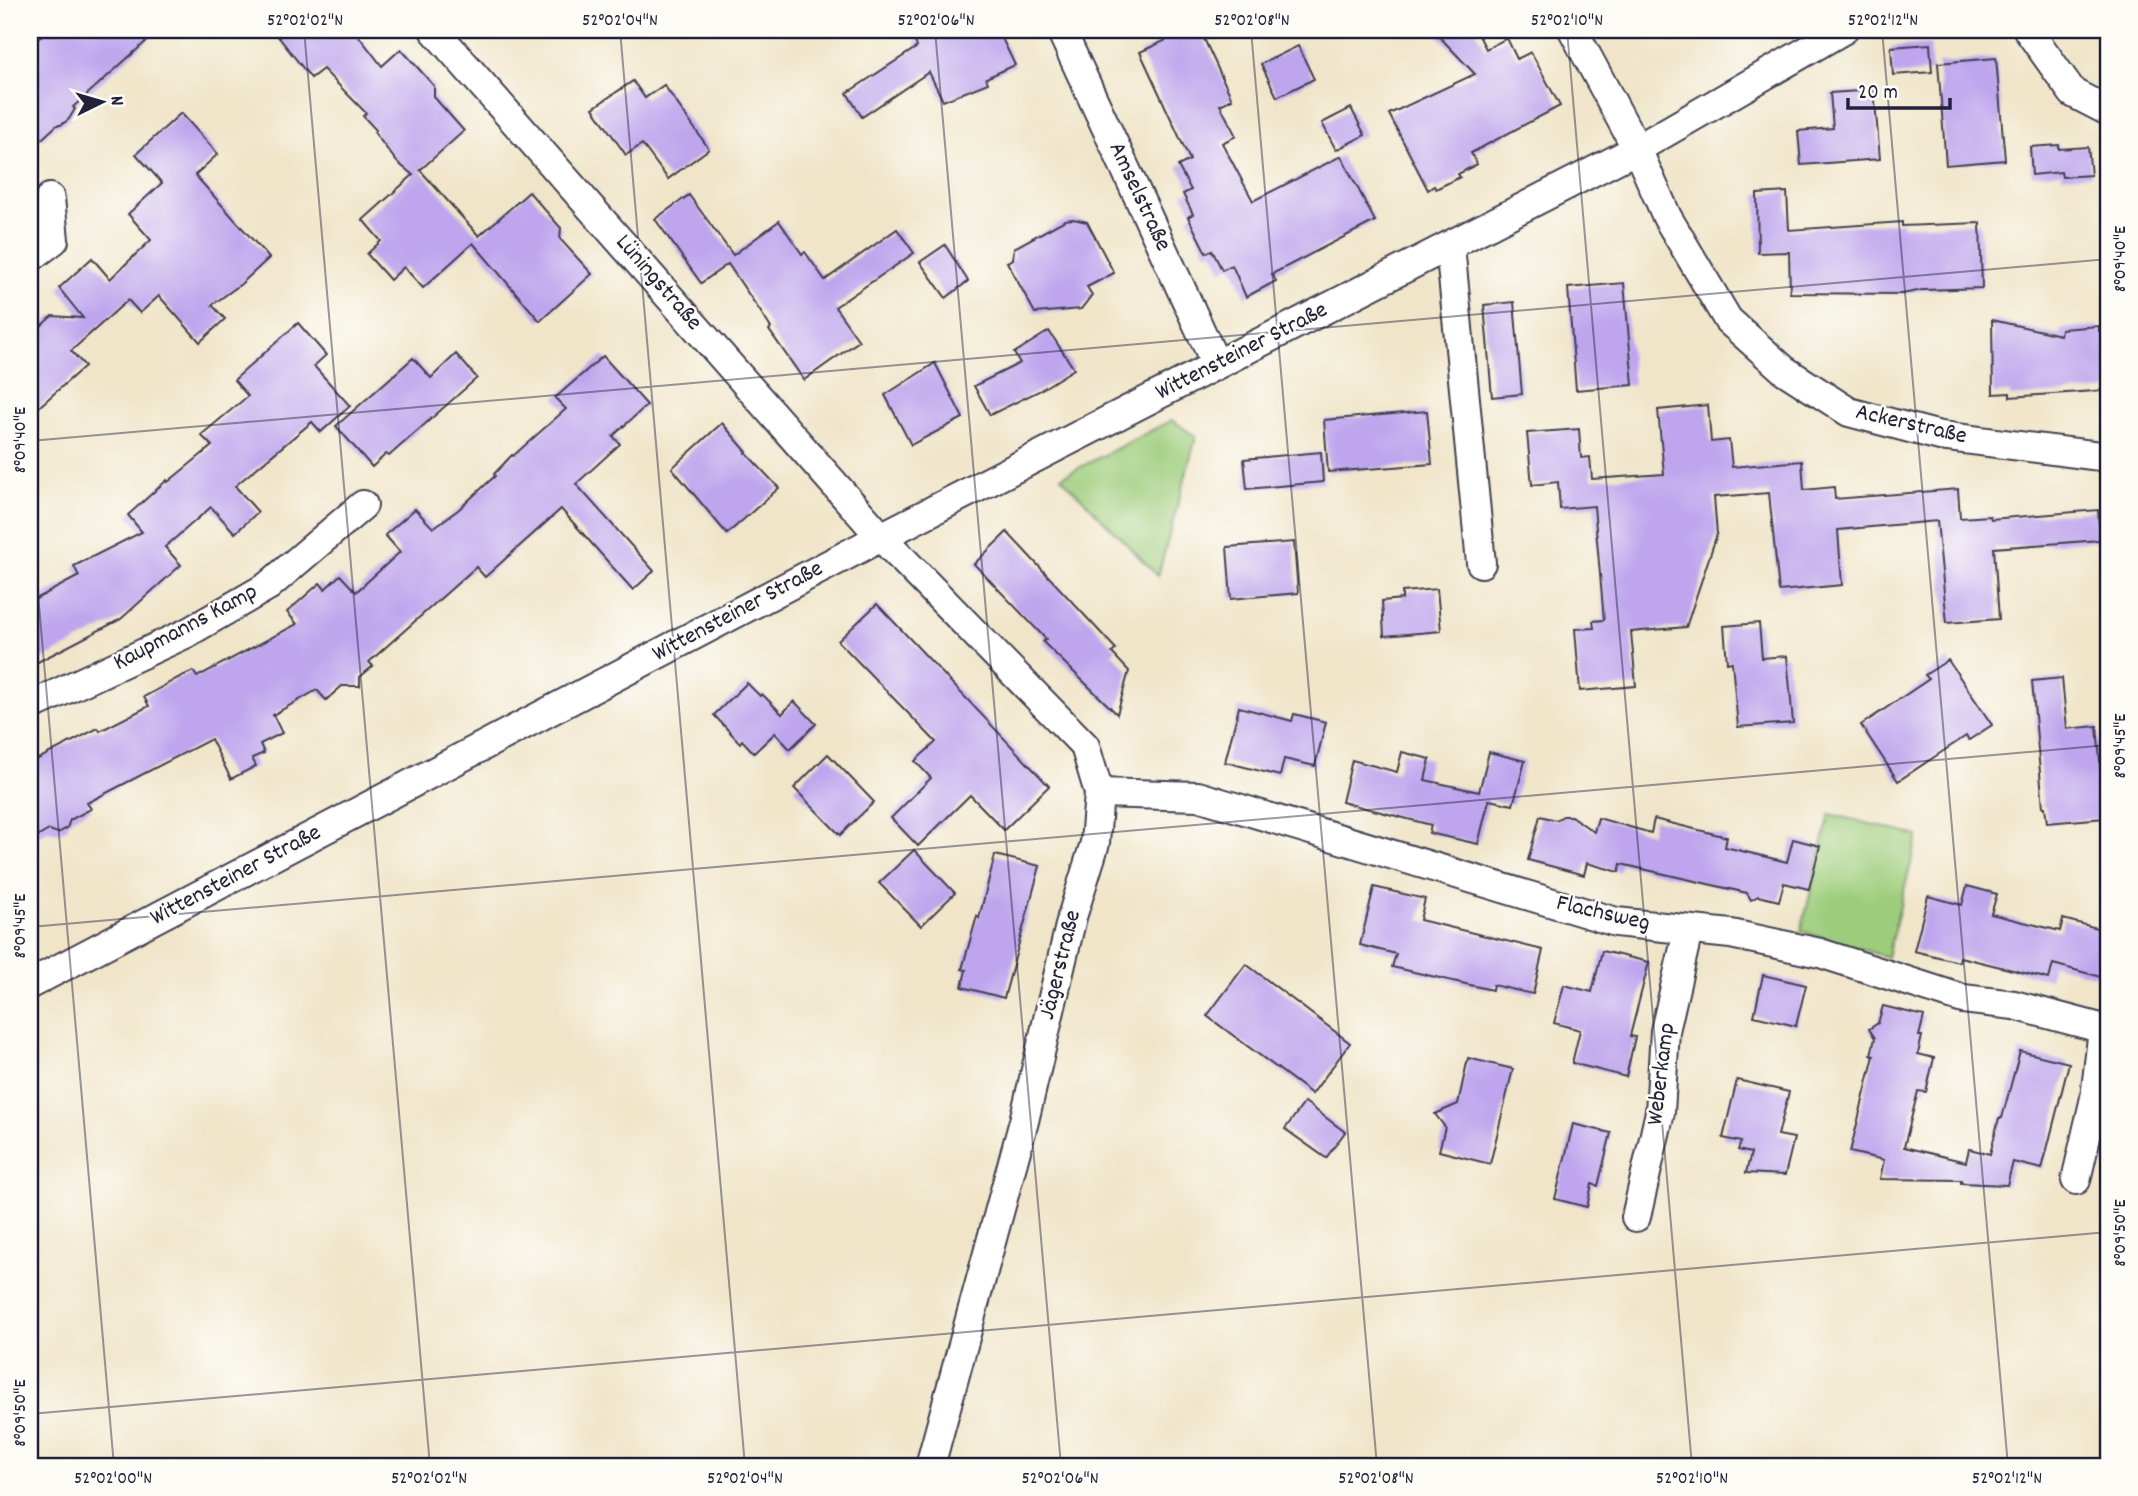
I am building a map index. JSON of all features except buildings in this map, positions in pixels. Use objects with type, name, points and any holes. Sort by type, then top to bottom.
[{"type":"street","name":"Lüningstraße","points":[[434,30],[881,537]]},
{"type":"street","name":"Amselstraße","points":[[1061,30],[1216,364]]},
{"type":"street","name":"Ackerstraße","points":[[1573,30],[1637,149],[1667,217],[1728,320],[1795,377],[1849,412],[1940,436],[2108,457]]},
{"type":"street","name":"Wittensteiner Straße","points":[[30,984],[881,537],[1637,149],[1843,30]]},
{"type":"street","points":[[2028,30],[2073,93],[2108,111]]},
{"type":"street","points":[[30,258],[54,240],[50,198]]},
{"type":"street","points":[[1450,247],[1481,563]]},
{"type":"street","name":"Kaupmanns Kamp","points":[[30,706],[187,633],[268,586],[363,505]]},
{"type":"street","name":"Jägerstraße","points":[[881,537],[1085,746],[1099,793],[1095,843],[1072,917],[1024,1121],[930,1466]]},
{"type":"street","name":"Flachsweg","points":[[1099,793],[1198,796],[1616,922],[1731,934],[1820,953],[1963,999],[2014,1004],[2106,1029]]},
{"type":"street","name":"Weberkamp","points":[[1636,1217],[1660,1112],[1665,1031],[1688,931]]},
{"type":"street","points":[[2076,1180],[2095,1098],[2106,1029]]},
{"type":"green space","points":[[1172,420],[1196,437],[1158,576],[1061,477]]},
{"type":"green space","points":[[1830,814],[1918,836],[1887,957],[1801,931]]}]
